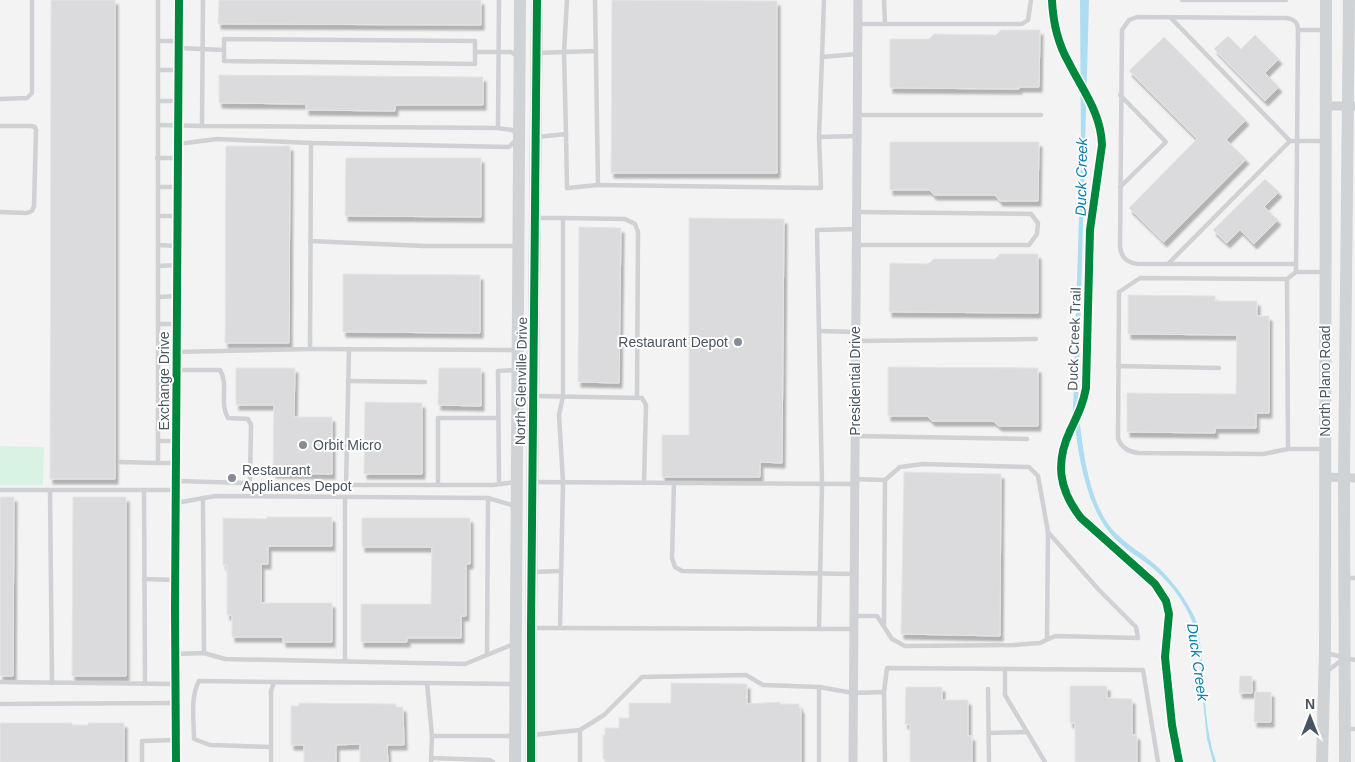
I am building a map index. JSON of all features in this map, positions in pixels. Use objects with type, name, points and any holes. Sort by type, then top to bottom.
[{"type":"street","name":"Exchange Drive","points":[[176,762],[175,580],[179,0]]},
{"type":"street","name":"North Glenville Drive","points":[[515,762],[516,350],[520,0]]},
{"type":"street","name":"North Glenville Drive","points":[[531,762],[537,0]]},
{"type":"street","name":"Presidential Drive","points":[[853,762],[858,0]]},
{"type":"street","name":"North Plano Road","points":[[1322,762],[1325,652],[1326,0]]},
{"type":"street","name":"North Plano Road","points":[[1345,762],[1350,729],[1349,478],[1345,272],[1351,106],[1352,29],[1349,0]]},
{"type":"street","points":[[520,58],[531,68],[536,77]]},
{"type":"street","points":[[1326,106],[1351,106]]},
{"type":"street","points":[[519,137],[536,137]]},
{"type":"street","points":[[1326,272],[1345,272]]},
{"type":"street","points":[[516,350],[534,350]]},
{"type":"street","points":[[1325,477],[1349,478]]},
{"type":"street","points":[[516,482],[533,482]]},
{"type":"street","points":[[516,506],[532,507]]},
{"type":"street","points":[[515,736],[532,735]]},
{"type":"lane","points":[[0,99],[27,98],[32,93],[32,0]]},
{"type":"lane","points":[[158,0],[158,463]]},
{"type":"lane","points":[[202,126],[203,0]]},
{"type":"lane","points":[[498,128],[499,0]]},
{"type":"lane","points":[[567,0],[564,52],[567,188],[598,185],[821,188],[820,137],[824,0]]},
{"type":"lane","points":[[595,0],[598,185]]},
{"type":"lane","points":[[884,0],[885,24]]},
{"type":"lane","points":[[858,24],[1022,24],[1028,20],[1031,0]]},
{"type":"lane","points":[[1182,0],[1286,0]]},
{"type":"lane","points":[[1295,264],[1133,264],[1122,255],[1120,247],[1120,95],[1123,27],[1129,20],[1137,17],[1286,18],[1294,20],[1296,23],[1298,30],[1296,272]]},
{"type":"lane","points":[[1170,17],[1290,141]]},
{"type":"lane","points":[[1298,30],[1326,30]]},
{"type":"lane","points":[[224,40],[475,41],[475,52],[475,64],[224,61],[224,40]]},
{"type":"lane","points":[[158,41],[202,49],[224,50]]},
{"type":"lane","points":[[537,53],[596,51]]},
{"type":"lane","points":[[475,52],[511,52],[520,58]]},
{"type":"lane","points":[[822,57],[857,54]]},
{"type":"lane","points":[[158,70],[178,70]]},
{"type":"lane","points":[[1120,95],[1166,142],[1120,187]]},
{"type":"lane","points":[[158,101],[178,101]]},
{"type":"lane","points":[[857,115],[1041,115]]},
{"type":"lane","points":[[158,125],[498,128],[512,130],[519,137],[509,146],[310,143],[217,139],[178,144]]},
{"type":"lane","points":[[0,126],[31,126],[36,130],[34,206],[32,211],[27,213],[0,212]]},
{"type":"lane","points":[[536,137],[566,134]]},
{"type":"lane","points":[[820,137],[857,136]]},
{"type":"lane","points":[[1168,264],[1290,141],[1326,141]]},
{"type":"lane","points":[[310,143],[310,350]]},
{"type":"lane","points":[[157,158],[178,158]]},
{"type":"lane","points":[[158,187],[178,187]]},
{"type":"lane","points":[[856,212],[1031,214],[1038,223],[1037,234],[1029,245],[856,245]]},
{"type":"lane","points":[[158,216],[177,216]]},
{"type":"lane","points":[[535,218],[625,219],[635,224],[638,232],[637,398]]},
{"type":"lane","points":[[560,628],[563,482],[559,415],[563,396],[564,218]]},
{"type":"lane","points":[[819,629],[822,484],[817,230],[856,229]]},
{"type":"lane","points":[[310,241],[424,246],[518,246]]},
{"type":"lane","points":[[158,245],[177,246]]},
{"type":"lane","points":[[158,266],[177,266]]},
{"type":"lane","points":[[1325,449],[1288,449],[1263,454],[1131,452],[1122,445],[1118,438],[1118,366],[1119,292],[1140,278],[1287,279],[1296,272],[1326,272]]},
{"type":"lane","points":[[1287,279],[1288,449]]},
{"type":"lane","points":[[158,297],[177,296]]},
{"type":"lane","points":[[158,324],[177,324]]},
{"type":"lane","points":[[819,331],[856,337],[1036,339]]},
{"type":"lane","points":[[349,350],[346,485],[499,484],[516,482]]},
{"type":"lane","points":[[176,352],[516,350]]},
{"type":"lane","points":[[1118,366],[1219,368]]},
{"type":"lane","points":[[0,490],[144,490],[176,486],[245,484],[250,480],[251,425],[248,419],[228,418],[224,411],[224,376],[220,370],[177,370]]},
{"type":"lane","points":[[499,484],[498,371],[516,370]]},
{"type":"lane","points":[[348,381],[425,382]]},
{"type":"lane","points":[[158,383],[177,384]]},
{"type":"lane","points":[[534,396],[642,398],[646,405],[644,483]]},
{"type":"lane","points":[[438,485],[438,418],[498,418]]},
{"type":"lane","points":[[855,436],[1027,439]]},
{"type":"lane","points":[[158,441],[176,441]]},
{"type":"lane","points":[[120,462],[176,463]]},
{"type":"lane","points":[[533,482],[822,484],[885,480],[900,467],[923,464],[1029,467],[1038,476],[1048,532],[1047,640]]},
{"type":"lane","points":[[884,626],[885,480]]},
{"type":"lane","points":[[674,483],[672,558],[675,567],[682,570],[854,574]]},
{"type":"lane","points":[[50,490],[52,683]]},
{"type":"lane","points":[[144,490],[144,684]]},
{"type":"lane","points":[[176,503],[215,496],[488,498],[516,506]]},
{"type":"lane","points":[[345,497],[346,661]]},
{"type":"lane","points":[[203,498],[204,653]]},
{"type":"lane","points":[[487,655],[488,498]]},
{"type":"lane","points":[[854,616],[877,616],[892,639],[905,646],[1014,645],[1040,643],[1055,636],[1138,638],[1136,627],[1099,590],[1048,532]]},
{"type":"lane","points":[[532,572],[561,571]]},
{"type":"lane","points":[[144,579],[175,580]]},
{"type":"lane","points":[[531,628],[854,629]]},
{"type":"lane","points":[[175,654],[204,653],[225,659],[466,664],[515,644]]},
{"type":"lane","points":[[1325,652],[1350,659]]},
{"type":"lane","points":[[1324,674],[1350,659]]},
{"type":"lane","points":[[885,762],[884,692],[887,668],[1143,670],[1158,762]]},
{"type":"lane","points":[[1005,668],[1005,695],[1045,762]]},
{"type":"lane","points":[[532,735],[580,730],[604,715],[642,677],[746,675],[763,685],[819,687],[853,693],[884,692]]},
{"type":"lane","points":[[271,746],[210,745],[194,739],[194,698],[195,688],[199,681],[515,684]]},
{"type":"lane","points":[[0,682],[175,684]]},
{"type":"lane","points":[[271,762],[271,691],[274,682]]},
{"type":"lane","points":[[427,683],[432,736],[431,760],[490,760],[493,762]]},
{"type":"lane","points":[[819,687],[819,762]]},
{"type":"lane","points":[[988,689],[989,762]]},
{"type":"lane","points":[[0,704],[175,704]]},
{"type":"lane","points":[[580,730],[580,762]]},
{"type":"lane","points":[[989,733],[1027,732]]},
{"type":"lane","points":[[432,736],[515,736]]},
{"type":"lane","points":[[142,762],[142,741],[175,740]]},
{"type":"green space","points":[[0,446],[44,447],[43,485],[0,485]]},
{"type":"water","name":"Duck Creek","points":[[1080,0],[1089,0],[1078,406],[1087,470],[1097,502],[1112,529],[1171,580],[1194,616],[1200,638],[1208,725],[1216,762],[1213,762],[1207,739],[1196,633],[1189,614],[1165,579],[1110,534],[1092,501],[1080,457],[1073,412],[1081,151]]},
{"type":"building","points":[[51,0],[115,0],[115,479],[50,479]]},
{"type":"building","points":[[219,0],[481,0],[481,25],[218,24]]},
{"type":"building","points":[[612,0],[777,1],[777,173],[611,173]]},
{"type":"building","points":[[1001,30],[1040,30],[1039,87],[1019,87],[1019,89],[890,88],[890,39],[929,39],[934,34],[996,35]]},
{"type":"building","points":[[1255,35],[1279,59],[1265,73],[1279,87],[1265,101],[1214,49],[1228,36],[1241,49]]},
{"type":"building","points":[[1164,37],[1246,120],[1226,140],[1246,159],[1164,242],[1129,208],[1197,139],[1129,71]]},
{"type":"building","points":[[219,75],[483,77],[483,105],[395,105],[395,111],[306,110],[306,104],[219,103]]},
{"type":"building","points":[[890,142],[1039,142],[1038,201],[1000,201],[995,195],[934,195],[929,190],[890,190]]},
{"type":"building","points":[[226,146],[290,146],[289,343],[225,343]]},
{"type":"building","points":[[346,158],[481,158],[481,217],[345,216]]},
{"type":"building","points":[[1265,179],[1279,192],[1264,207],[1278,220],[1254,244],[1240,230],[1227,243],[1213,230]]},
{"type":"building","points":[[689,218],[784,219],[782,463],[760,462],[760,477],[662,477],[662,435],[689,435]]},
{"type":"building","points":[[579,227],[621,228],[619,383],[578,382]]},
{"type":"building","points":[[1000,254],[1038,254],[1038,313],[889,312],[890,263],[928,264],[934,259],[995,259]]},
{"type":"building","points":[[343,274],[480,275],[480,333],[343,332]]},
{"type":"building","points":[[1128,295],[1215,296],[1215,301],[1257,301],[1257,316],[1269,316],[1269,413],[1256,413],[1256,428],[1215,428],[1215,433],[1127,432],[1127,393],[1236,394],[1237,335],[1128,334]]},
{"type":"building","points":[[888,367],[1038,368],[1038,426],[999,426],[993,421],[932,421],[927,416],[888,416]]},
{"type":"building","points":[[236,368],[295,368],[294,417],[332,417],[332,474],[273,473],[274,405],[236,405]]},
{"type":"building","points":[[439,368],[481,368],[481,406],[438,405]]},
{"type":"building","points":[[365,402],[422,403],[422,474],[364,474]]},
{"type":"building","points":[[904,472],[1001,474],[1000,636],[901,634]]},
{"type":"building","points":[[0,497],[14,497],[13,676],[0,676]]},
{"type":"building","points":[[73,497],[126,497],[126,676],[72,676]]},
{"type":"building","points":[[267,517],[332,517],[332,546],[268,546],[268,564],[261,564],[261,603],[332,603],[332,642],[283,642],[283,637],[232,637],[232,615],[227,615],[227,565],[223,565],[223,518],[267,519]]},
{"type":"building","points":[[362,518],[470,518],[470,564],[466,564],[466,616],[461,616],[461,638],[407,638],[407,642],[361,642],[361,604],[431,604],[432,547],[362,547]]},
{"type":"building","points":[[1240,676],[1252,676],[1252,693],[1239,693]]},
{"type":"building","points":[[671,683],[747,684],[747,704],[780,702],[780,704],[799,704],[799,708],[801,708],[801,762],[605,762],[605,759],[603,759],[603,735],[605,735],[605,728],[619,728],[619,718],[629,718],[629,703],[671,703]]},
{"type":"building","points":[[1070,686],[1107,686],[1107,698],[1132,699],[1132,735],[1137,735],[1137,762],[1075,762],[1075,723],[1070,723]]},
{"type":"building","points":[[906,687],[942,687],[942,700],[968,700],[968,736],[972,736],[972,762],[910,762],[910,724],[905,724]]},
{"type":"building","points":[[1255,692],[1271,692],[1271,722],[1254,722]]},
{"type":"building","points":[[299,703],[396,704],[396,707],[403,707],[404,745],[387,745],[388,762],[360,762],[360,744],[336,745],[336,762],[304,762],[304,745],[291,745],[291,706],[299,706]]},
{"type":"building","points":[[0,723],[72,723],[72,725],[88,725],[88,723],[124,723],[124,762],[0,762]]},
{"type":"cycle path","points":[[176,762],[175,609],[179,0]]},
{"type":"cycle path","points":[[531,762],[537,0]]},
{"type":"cycle path","name":"Duck Creek Trail","points":[[1052,0],[1059,41],[1095,112],[1101,133],[1102,145],[1090,230],[1086,388],[1065,443],[1062,454],[1062,476],[1068,497],[1081,518],[1155,584],[1166,601],[1169,614],[1165,657],[1172,725],[1179,762]]},
{"type":"place","name":"Restaurant Depot","points":[[738,342]]},
{"type":"place","name":"Orbit Micro","points":[[303,445]]},
{"type":"place","name":"Restaurant Appliances Depot","points":[[232,478]]}]
